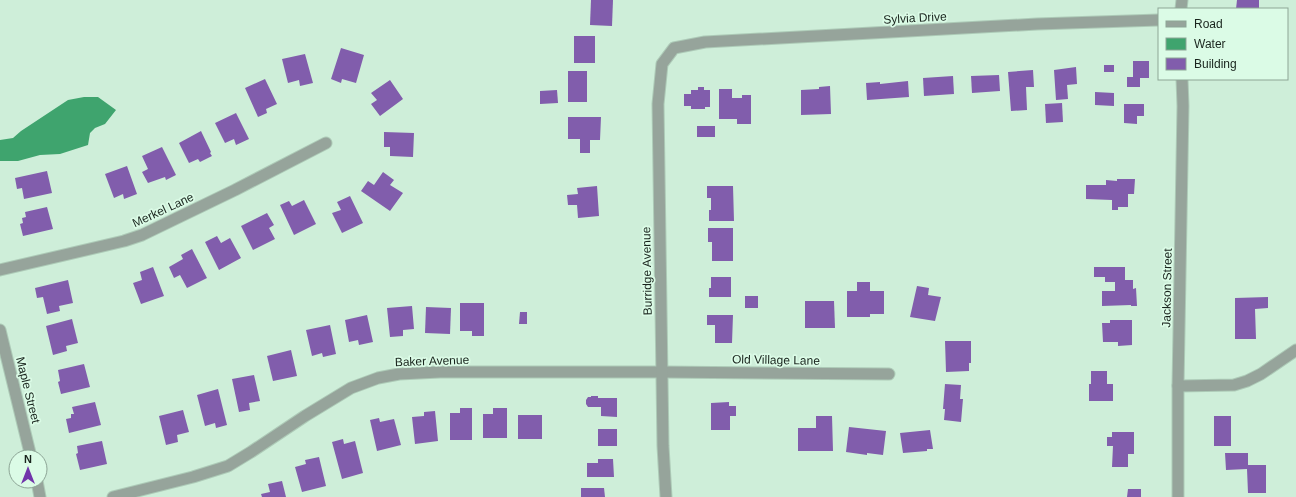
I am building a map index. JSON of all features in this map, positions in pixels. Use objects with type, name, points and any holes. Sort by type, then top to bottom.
[{"type":"street","name":"Sylvia Drive","points":[[674,48],[705,42],[1014,25],[1158,20]]},
{"type":"street","name":"Burridge Avenue","points":[[666,497],[663,446],[658,104],[662,64],[674,48]]},
{"type":"street","name":"Jackson Street","points":[[1178,497],[1178,386],[1183,113],[1182,80]]},
{"type":"street","name":"Merkel Lane","points":[[0,270],[117,243],[142,235],[235,190],[326,143]]},
{"type":"street","name":"Maple Street","points":[[0,330],[29,449]]},
{"type":"street","points":[[1178,386],[1234,386],[1261,374],[1296,350]]},
{"type":"street","name":"Baker Avenue","points":[[113,497],[193,477],[228,466],[351,388],[378,378],[414,372],[662,372]]},
{"type":"street","name":"Old Village Lane","points":[[662,372],[889,374]]},
{"type":"water","points":[[84,97],[98,97],[116,110],[105,124],[95,128],[90,133],[88,145],[60,154],[40,155],[18,161],[0,161],[0,140],[13,138],[21,131],[68,100]]},
{"type":"building","points":[[591,0],[613,0],[612,26],[590,25]]},
{"type":"building","points":[[1237,0],[1259,0],[1259,8],[1236,8]]},
{"type":"building","points":[[574,36],[595,36],[595,63],[574,63]]},
{"type":"building","points":[[341,48],[364,55],[356,83],[342,79],[341,83],[331,79]]},
{"type":"building","points":[[305,54],[313,83],[300,86],[299,80],[288,83],[282,59]]},
{"type":"building","points":[[1133,61],[1149,61],[1149,78],[1140,78],[1140,87],[1127,87],[1127,77],[1133,77]]},
{"type":"building","points":[[1104,65],[1114,65],[1114,72],[1104,72]]},
{"type":"building","points":[[1076,67],[1077,84],[1067,85],[1068,99],[1056,100],[1054,70]]},
{"type":"building","points":[[1033,70],[1034,87],[1026,87],[1027,110],[1011,111],[1008,72]]},
{"type":"building","points":[[568,71],[587,71],[587,102],[568,102]]},
{"type":"building","points":[[999,75],[1000,91],[972,93],[971,76]]},
{"type":"building","points":[[953,76],[954,94],[924,96],[923,78]]},
{"type":"building","points":[[265,79],[277,104],[266,109],[267,113],[258,117],[245,88]]},
{"type":"building","points":[[390,80],[403,99],[380,116],[371,104],[377,100],[371,93]]},
{"type":"building","points":[[908,81],[909,97],[867,100],[866,83],[880,82],[880,84]]},
{"type":"building","points":[[830,86],[831,114],[801,115],[801,90],[819,89],[819,87]]},
{"type":"building","points":[[698,87],[704,87],[704,90],[710,90],[710,107],[705,107],[705,109],[691,109],[691,106],[684,106],[684,94],[691,94],[691,90],[698,90]]},
{"type":"building","points":[[719,89],[732,89],[732,98],[742,98],[742,95],[751,95],[751,124],[737,124],[737,119],[719,119]]},
{"type":"building","points":[[557,90],[558,103],[540,104],[540,91]]},
{"type":"building","points":[[1095,92],[1114,93],[1114,106],[1095,105]]},
{"type":"building","points":[[1062,103],[1063,122],[1046,123],[1045,104]]},
{"type":"building","points":[[1124,104],[1144,104],[1144,116],[1137,116],[1137,124],[1124,123]]},
{"type":"building","points":[[236,113],[249,139],[236,145],[234,139],[225,143],[215,123]]},
{"type":"building","points":[[568,117],[601,117],[600,140],[590,140],[590,153],[580,153],[580,139],[568,139]]},
{"type":"building","points":[[697,126],[715,126],[715,137],[697,137]]},
{"type":"building","points":[[201,131],[212,156],[200,162],[198,159],[189,163],[179,143]]},
{"type":"building","points":[[384,132],[414,133],[413,157],[390,156],[390,147],[384,147]]},
{"type":"building","points":[[162,147],[176,175],[166,180],[165,177],[148,183],[142,172],[148,169],[142,156]]},
{"type":"building","points":[[127,166],[137,194],[124,199],[123,194],[114,198],[105,174]]},
{"type":"building","points":[[47,171],[52,193],[24,199],[22,188],[17,189],[15,178]]},
{"type":"building","points":[[383,172],[394,180],[390,185],[403,193],[390,211],[361,191],[368,181],[374,185]]},
{"type":"building","points":[[1117,179],[1135,179],[1134,194],[1128,194],[1128,207],[1118,207],[1118,210],[1112,210],[1112,200],[1086,199],[1086,185],[1106,185],[1106,180],[1117,181]]},
{"type":"building","points":[[597,186],[599,216],[578,218],[577,205],[568,205],[567,195],[578,194],[577,188]]},
{"type":"building","points":[[707,186],[733,186],[734,221],[709,221],[711,198],[707,198]]},
{"type":"building","points":[[350,196],[363,223],[342,233],[332,213],[341,210],[337,202]]},
{"type":"building","points":[[304,200],[316,224],[294,235],[280,205],[289,201],[292,206]]},
{"type":"building","points":[[47,207],[53,229],[23,236],[20,224],[23,223],[22,218],[26,217],[25,212]]},
{"type":"building","points":[[267,213],[274,225],[269,228],[275,239],[253,250],[241,226]]},
{"type":"building","points":[[708,228],[733,228],[733,261],[712,261],[712,242],[708,242]]},
{"type":"building","points":[[217,236],[221,243],[230,238],[241,258],[219,270],[205,242]]},
{"type":"building","points":[[192,249],[207,278],[187,288],[180,275],[174,278],[169,267],[183,259],[181,255]]},
{"type":"building","points":[[153,267],[164,296],[141,304],[133,283],[142,280],[140,272]]},
{"type":"building","points":[[1094,267],[1125,267],[1125,280],[1133,280],[1133,289],[1136,288],[1137,306],[1102,306],[1102,291],[1115,291],[1115,282],[1105,282],[1105,277],[1094,277]]},
{"type":"building","points":[[711,277],[731,277],[731,297],[709,297]]},
{"type":"building","points":[[68,280],[73,303],[59,306],[60,311],[47,314],[43,297],[37,298],[35,288]]},
{"type":"building","points":[[857,282],[870,282],[870,291],[884,291],[884,314],[870,314],[870,317],[847,317],[847,291],[857,291]]},
{"type":"building","points":[[917,286],[929,288],[928,295],[941,297],[935,321],[910,317]]},
{"type":"building","points":[[745,296],[758,296],[758,308],[745,308]]},
{"type":"building","points":[[1268,297],[1268,308],[1255,309],[1256,339],[1235,339],[1235,298]]},
{"type":"building","points":[[805,301],[834,301],[835,328],[805,328]]},
{"type":"building","points":[[460,303],[484,303],[484,336],[472,336],[472,331],[460,331]]},
{"type":"building","points":[[412,306],[414,329],[403,330],[403,336],[390,337],[387,308]]},
{"type":"building","points":[[426,307],[451,308],[450,334],[425,333]]},
{"type":"building","points":[[520,312],[527,312],[527,324],[519,324]]},
{"type":"building","points":[[367,315],[373,342],[359,345],[358,340],[349,342],[345,320]]},
{"type":"building","points":[[707,315],[733,315],[732,343],[715,343],[715,325],[707,325]]},
{"type":"building","points":[[72,319],[78,343],[66,346],[67,351],[53,355],[46,326]]},
{"type":"building","points":[[1110,320],[1132,320],[1132,345],[1118,346],[1118,342],[1103,342],[1102,323],[1110,323]]},
{"type":"building","points":[[330,325],[336,354],[323,357],[322,353],[312,356],[306,330]]},
{"type":"building","points":[[945,341],[971,341],[971,363],[969,363],[969,371],[946,372]]},
{"type":"building","points":[[291,350],[297,376],[273,381],[267,356]]},
{"type":"building","points":[[84,364],[90,387],[61,394],[58,382],[60,381],[58,370]]},
{"type":"building","points":[[1091,371],[1107,371],[1107,384],[1113,384],[1113,401],[1089,401]]},
{"type":"building","points":[[254,375],[260,401],[249,403],[250,410],[239,412],[232,379]]},
{"type":"building","points":[[945,384],[961,385],[960,399],[963,399],[961,422],[944,420],[945,409],[943,409]]},
{"type":"building","points":[[218,389],[227,425],[216,428],[215,423],[205,426],[197,395]]},
{"type":"building","points":[[591,396],[598,396],[598,398],[617,398],[617,417],[601,416],[601,407],[588,407],[586,400]]},
{"type":"building","points":[[95,402],[101,425],[69,433],[66,419],[71,418],[71,414],[74,414],[72,407]]},
{"type":"building","points":[[729,402],[729,406],[736,406],[736,416],[730,416],[730,430],[711,430],[711,403]]},
{"type":"building","points":[[460,408],[472,408],[472,440],[450,440],[450,413],[460,413]]},
{"type":"building","points":[[493,408],[507,408],[507,438],[483,438],[483,414],[493,414]]},
{"type":"building","points":[[183,410],[189,432],[177,435],[178,442],[166,445],[159,416]]},
{"type":"building","points":[[435,411],[438,441],[415,444],[412,417],[424,416],[424,412]]},
{"type":"building","points":[[518,415],[542,415],[542,439],[518,439]]},
{"type":"building","points":[[816,416],[832,416],[833,451],[798,451],[798,428],[816,428]]},
{"type":"building","points":[[1214,416],[1231,416],[1231,446],[1214,446]]},
{"type":"building","points":[[379,418],[380,422],[394,419],[401,445],[377,451],[370,420]]},
{"type":"building","points":[[849,427],[886,431],[883,455],[867,453],[867,455],[846,452]]},
{"type":"building","points":[[598,429],[617,429],[617,446],[598,446]]},
{"type":"building","points":[[930,430],[933,449],[903,453],[900,433]]},
{"type":"building","points":[[1112,432],[1134,432],[1134,454],[1128,454],[1128,467],[1112,467],[1113,446],[1107,446],[1107,437],[1112,437]]},
{"type":"building","points":[[343,439],[344,444],[355,441],[363,473],[342,479],[332,442]]},
{"type":"building","points":[[102,441],[107,464],[80,470],[76,454],[78,453],[77,446]]},
{"type":"building","points":[[1225,453],[1248,453],[1248,465],[1266,465],[1266,493],[1248,493],[1247,469],[1226,470]]},
{"type":"building","points":[[319,457],[326,486],[302,492],[295,467],[306,464],[305,460]]},
{"type":"building","points":[[598,459],[613,459],[614,477],[587,477],[587,463],[598,463]]},
{"type":"building","points":[[282,481],[286,497],[262,497],[261,494],[270,492],[268,484]]},
{"type":"building","points":[[581,488],[604,488],[605,497],[581,497]]},
{"type":"building","points":[[1128,489],[1141,489],[1141,497],[1127,497]]}]
